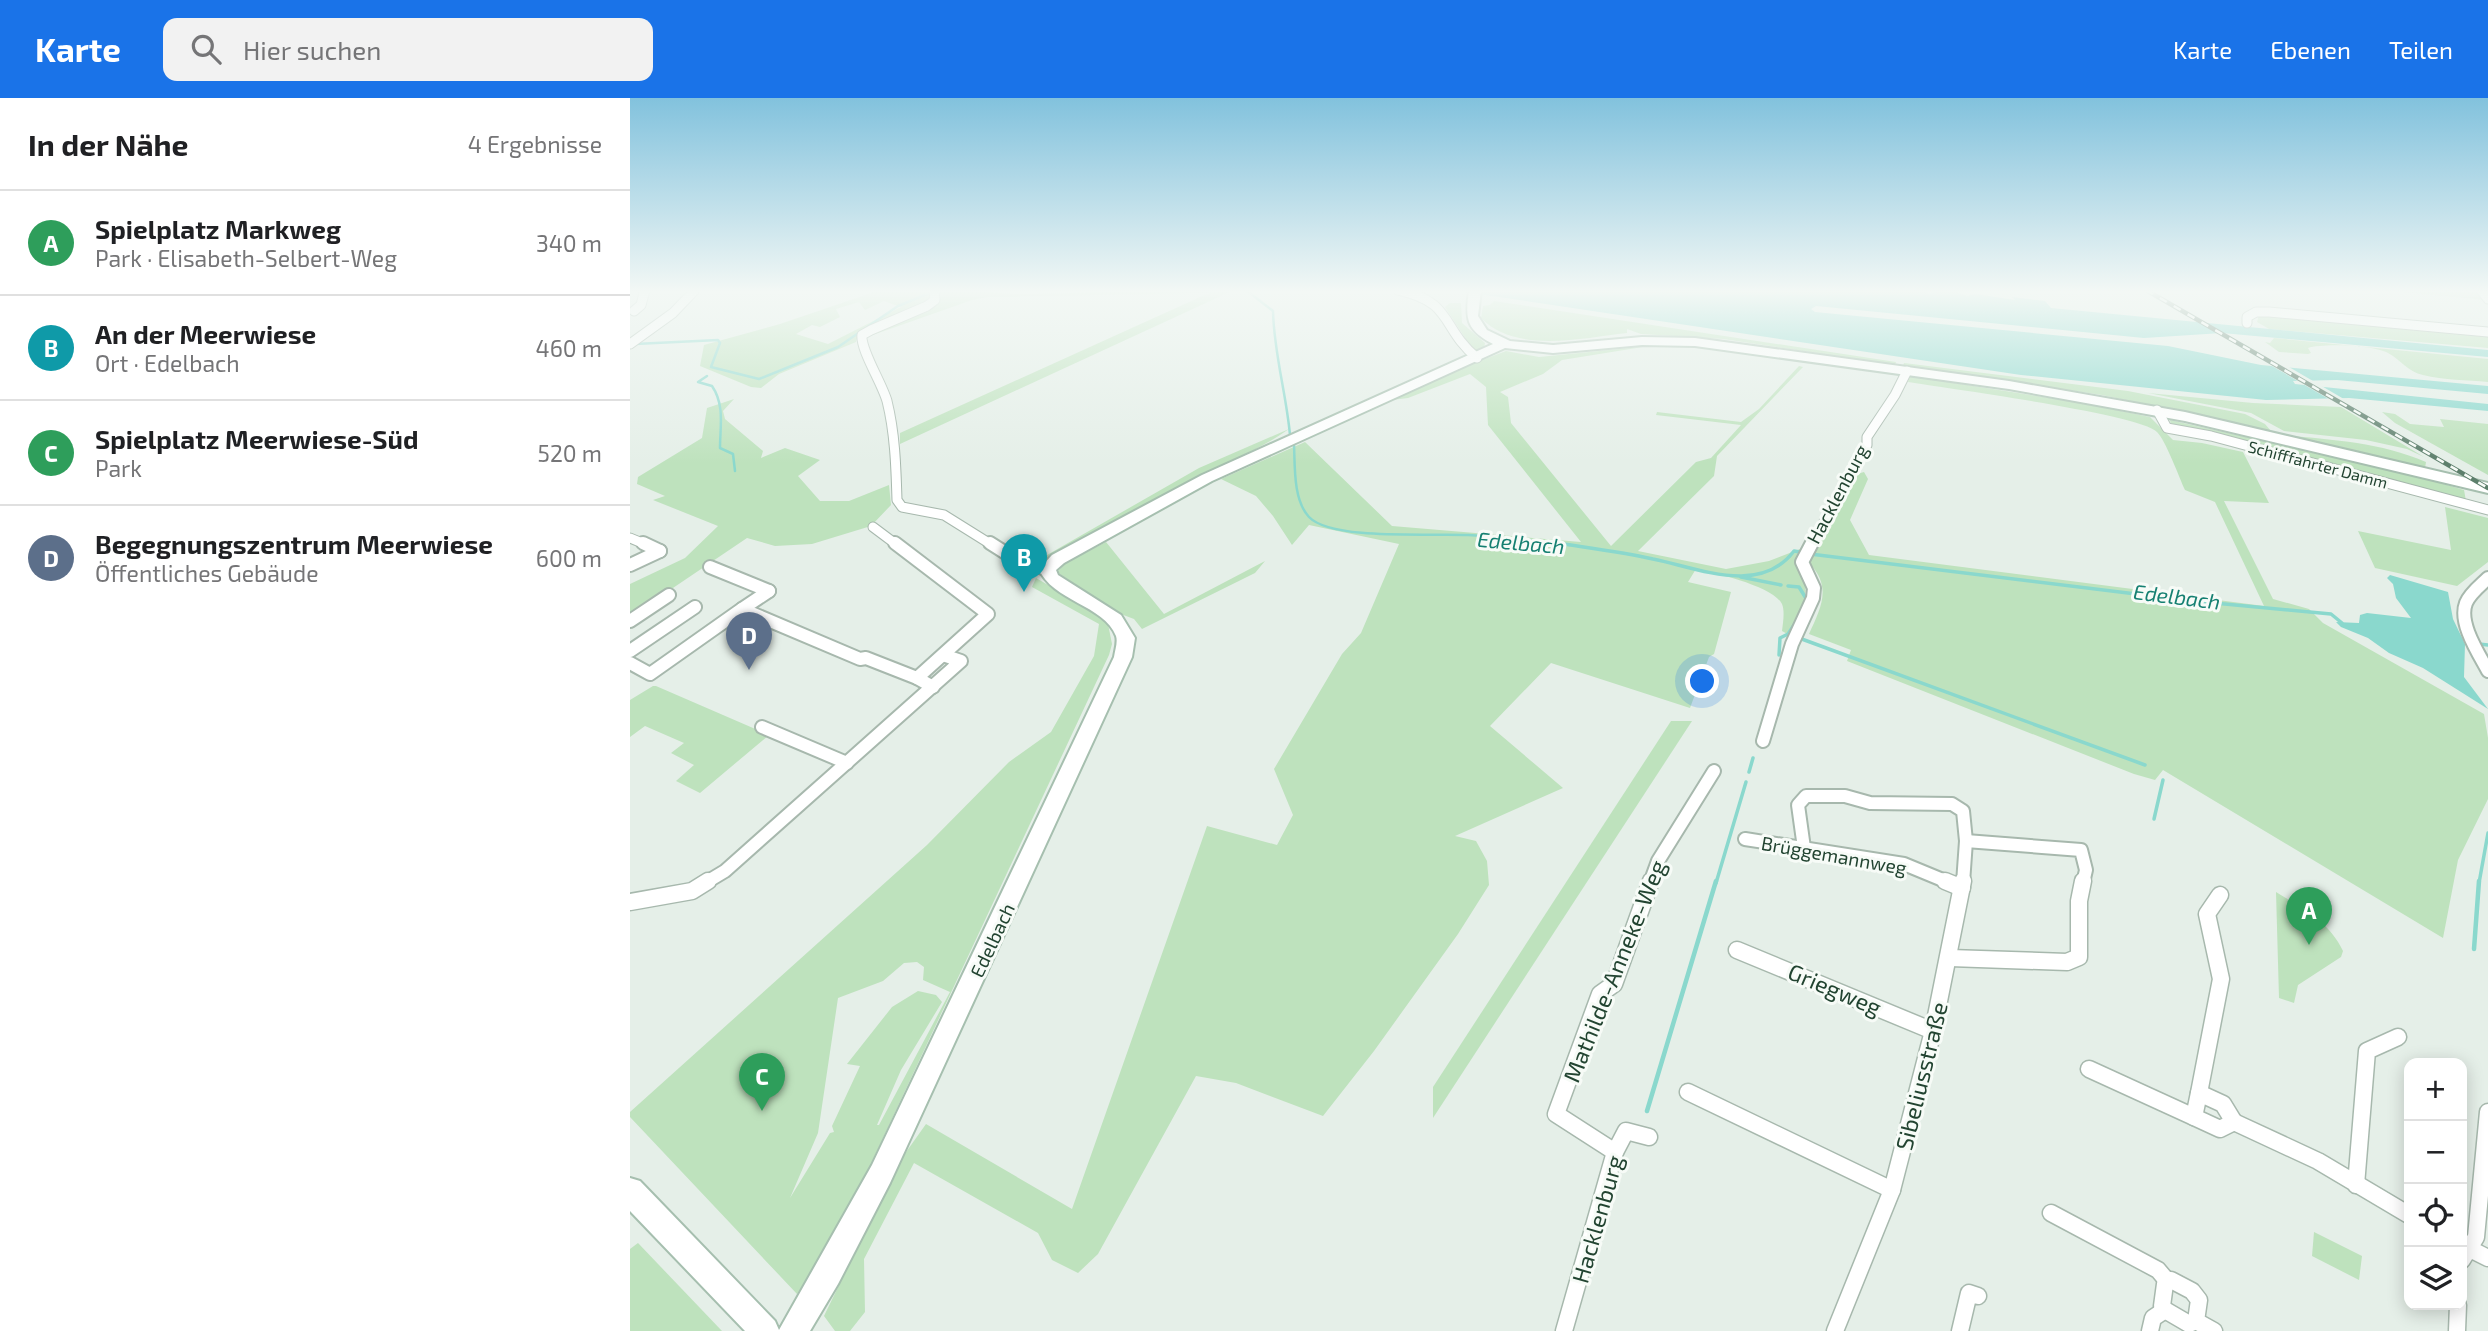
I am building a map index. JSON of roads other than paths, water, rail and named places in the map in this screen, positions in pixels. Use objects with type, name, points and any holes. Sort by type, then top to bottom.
[{"type":"street","name":"Edelbach","points":[[793,1331],[828,1274],[881,1174],[1123,657],[1126,638],[1115,619],[1051,578],[1047,569],[1028,568],[950,518],[902,506],[898,500],[892,417],[876,365],[864,348]]},
{"type":"street","points":[[1464,348],[1477,358]]},
{"type":"street","points":[[1047,569],[1058,559],[1206,478],[1496,348]]},
{"type":"street","name":"Schifffahrter Damm","points":[[1530,348],[1549,351],[1582,348]]},
{"type":"street","name":"Schifffahrter Damm","points":[[1740,348],[2157,410],[2488,488]]},
{"type":"street","name":"Hacklenburg","points":[[1763,741],[1792,644],[1813,598],[1814,588],[1810,575],[1802,565],[1804,556],[1867,445],[1867,437],[1895,396],[1907,371]]},
{"type":"street","name":"Schifffahrter Damm","points":[[2157,410],[2167,428],[2175,431],[2211,436],[2488,510]]},
{"type":"street","points":[[873,527],[988,614],[917,678]]},
{"type":"street","points":[[630,537],[660,551],[630,565]]},
{"type":"street","points":[[630,663],[654,678],[741,609],[769,591],[710,568]]},
{"type":"street","points":[[2488,578],[2466,603],[2464,610],[2466,622],[2488,671]]},
{"type":"street","points":[[630,621],[669,595]]},
{"type":"street","points":[[630,651],[695,607]]},
{"type":"street","points":[[741,609],[860,659],[866,658],[917,678],[933,687]]},
{"type":"street","points":[[630,902],[679,895],[711,881],[961,661],[943,655]]},
{"type":"street","points":[[762,727],[848,763]]},
{"type":"street","name":"Mathilde-Anneke-Weg","points":[[1615,1152],[1556,1114],[1600,994],[1614,984],[1658,860],[1714,771]]},
{"type":"street","name":"Sibeliusstraße","points":[[1804,848],[1798,805],[1806,796],[1845,796],[1870,803],[1952,804],[1963,811],[1966,841],[1962,888],[1950,958],[1933,1031],[1892,1190],[1835,1331]]},
{"type":"street","name":"Brüggemannweg","points":[[1745,839],[1904,864],[1962,888]]},
{"type":"street","points":[[1950,958],[2067,962],[2079,957],[2079,901],[2086,870],[2081,850],[1966,841]]},
{"type":"street","points":[[2194,1117],[2221,979],[2207,914],[2220,895]]},
{"type":"street","name":"Griegweg","points":[[1737,950],[1933,1031]]},
{"type":"street","points":[[2356,1185],[2367,1051],[2398,1037]]},
{"type":"street","points":[[2089,1069],[2220,1129],[2234,1122]]},
{"type":"street","points":[[1688,1092],[1892,1190]]},
{"type":"street","points":[[2199,1093],[2223,1104],[2234,1122],[2318,1161],[2404,1212]]},
{"type":"street","points":[[2467,1248],[2476,1237],[2488,1112]]},
{"type":"street","name":"Hacklenburg","points":[[1564,1331],[1615,1152],[1626,1131],[1648,1137]]},
{"type":"street","points":[[630,1191],[765,1331]]},
{"type":"street","points":[[2052,1213],[2158,1269],[2168,1282]]},
{"type":"street","points":[[2467,1252],[2488,1258]]},
{"type":"street","points":[[2171,1280],[2192,1291],[2199,1300],[2196,1321],[2189,1324],[2168,1314],[2162,1306],[2165,1284],[2171,1280]]},
{"type":"street","points":[[1959,1331],[1969,1293],[1978,1296]]},
{"type":"street","points":[[2150,1331],[2152,1318],[2165,1310]]},
{"type":"street","points":[[2458,1310],[2458,1331]]},
{"type":"street","points":[[2196,1321],[2214,1331]]},
{"type":"water","points":[[1837,348],[2176,348],[2261,365],[2488,386],[2488,394],[2337,380],[2293,381],[2295,384],[2488,404],[2488,411],[2349,398],[2266,400],[2021,375]]},
{"type":"water","points":[[2383,348],[2462,348],[2488,350],[2488,357]]},
{"type":"water","points":[[2390,575],[2448,592],[2453,619],[2465,644],[2464,677],[2488,709],[2423,668],[2389,653],[2368,638],[2341,627],[2336,622],[2359,623],[2360,615],[2367,613],[2411,618],[2396,598],[2393,584],[2387,578]]},
{"type":"waterway","name":"Edelbach","points":[[718,348],[711,367],[759,379],[837,348]]},
{"type":"waterway","name":"Edelbach","points":[[1277,348],[1290,435]]},
{"type":"waterway","points":[[707,376],[698,382],[712,386],[716,393],[721,416],[720,448],[733,454],[735,471]]},
{"type":"waterway","name":"Edelbach","points":[[1294,444],[1300,502],[1309,517],[1321,525],[1360,533],[1468,535],[1570,545]]},
{"type":"waterway","name":"Edelbach","points":[[1557,543],[1629,554],[1708,572],[1746,576],[1780,565],[1794,551],[1800,552]]},
{"type":"waterway","name":"Edelbach","points":[[1810,554],[2193,601],[2331,614],[2342,623]]},
{"type":"waterway","points":[[1741,577],[1781,585]]},
{"type":"waterway","points":[[1788,586],[1799,587],[1807,600]]},
{"type":"waterway","points":[[1779,655],[1780,638],[1788,634],[1796,622]]},
{"type":"waterway","points":[[1799,638],[2145,765]]},
{"type":"waterway","name":"Edelbach","points":[[2479,644],[2488,645]]},
{"type":"waterway","points":[[1749,772],[1753,758]]},
{"type":"waterway","points":[[2154,819],[2163,780]]},
{"type":"waterway","points":[[1716,883],[1746,782]]},
{"type":"waterway","points":[[2479,883],[2488,833]]},
{"type":"waterway","points":[[1647,1111],[1716,881]]},
{"type":"waterway","points":[[2474,949],[2479,881]]},
{"type":"railway","points":[[2245,348],[2488,488]]},
{"type":"place","name":"An der Meerwiese","points":[[1024,592]]},
{"type":"place","name":"Begegnungszentrum Meerwiese","points":[[749,670]]},
{"type":"place","name":"Spielplatz Markweg","points":[[2309,945]]},
{"type":"place","name":"Spielplatz Meerwiese-Süd","points":[[762,1111]]}]
